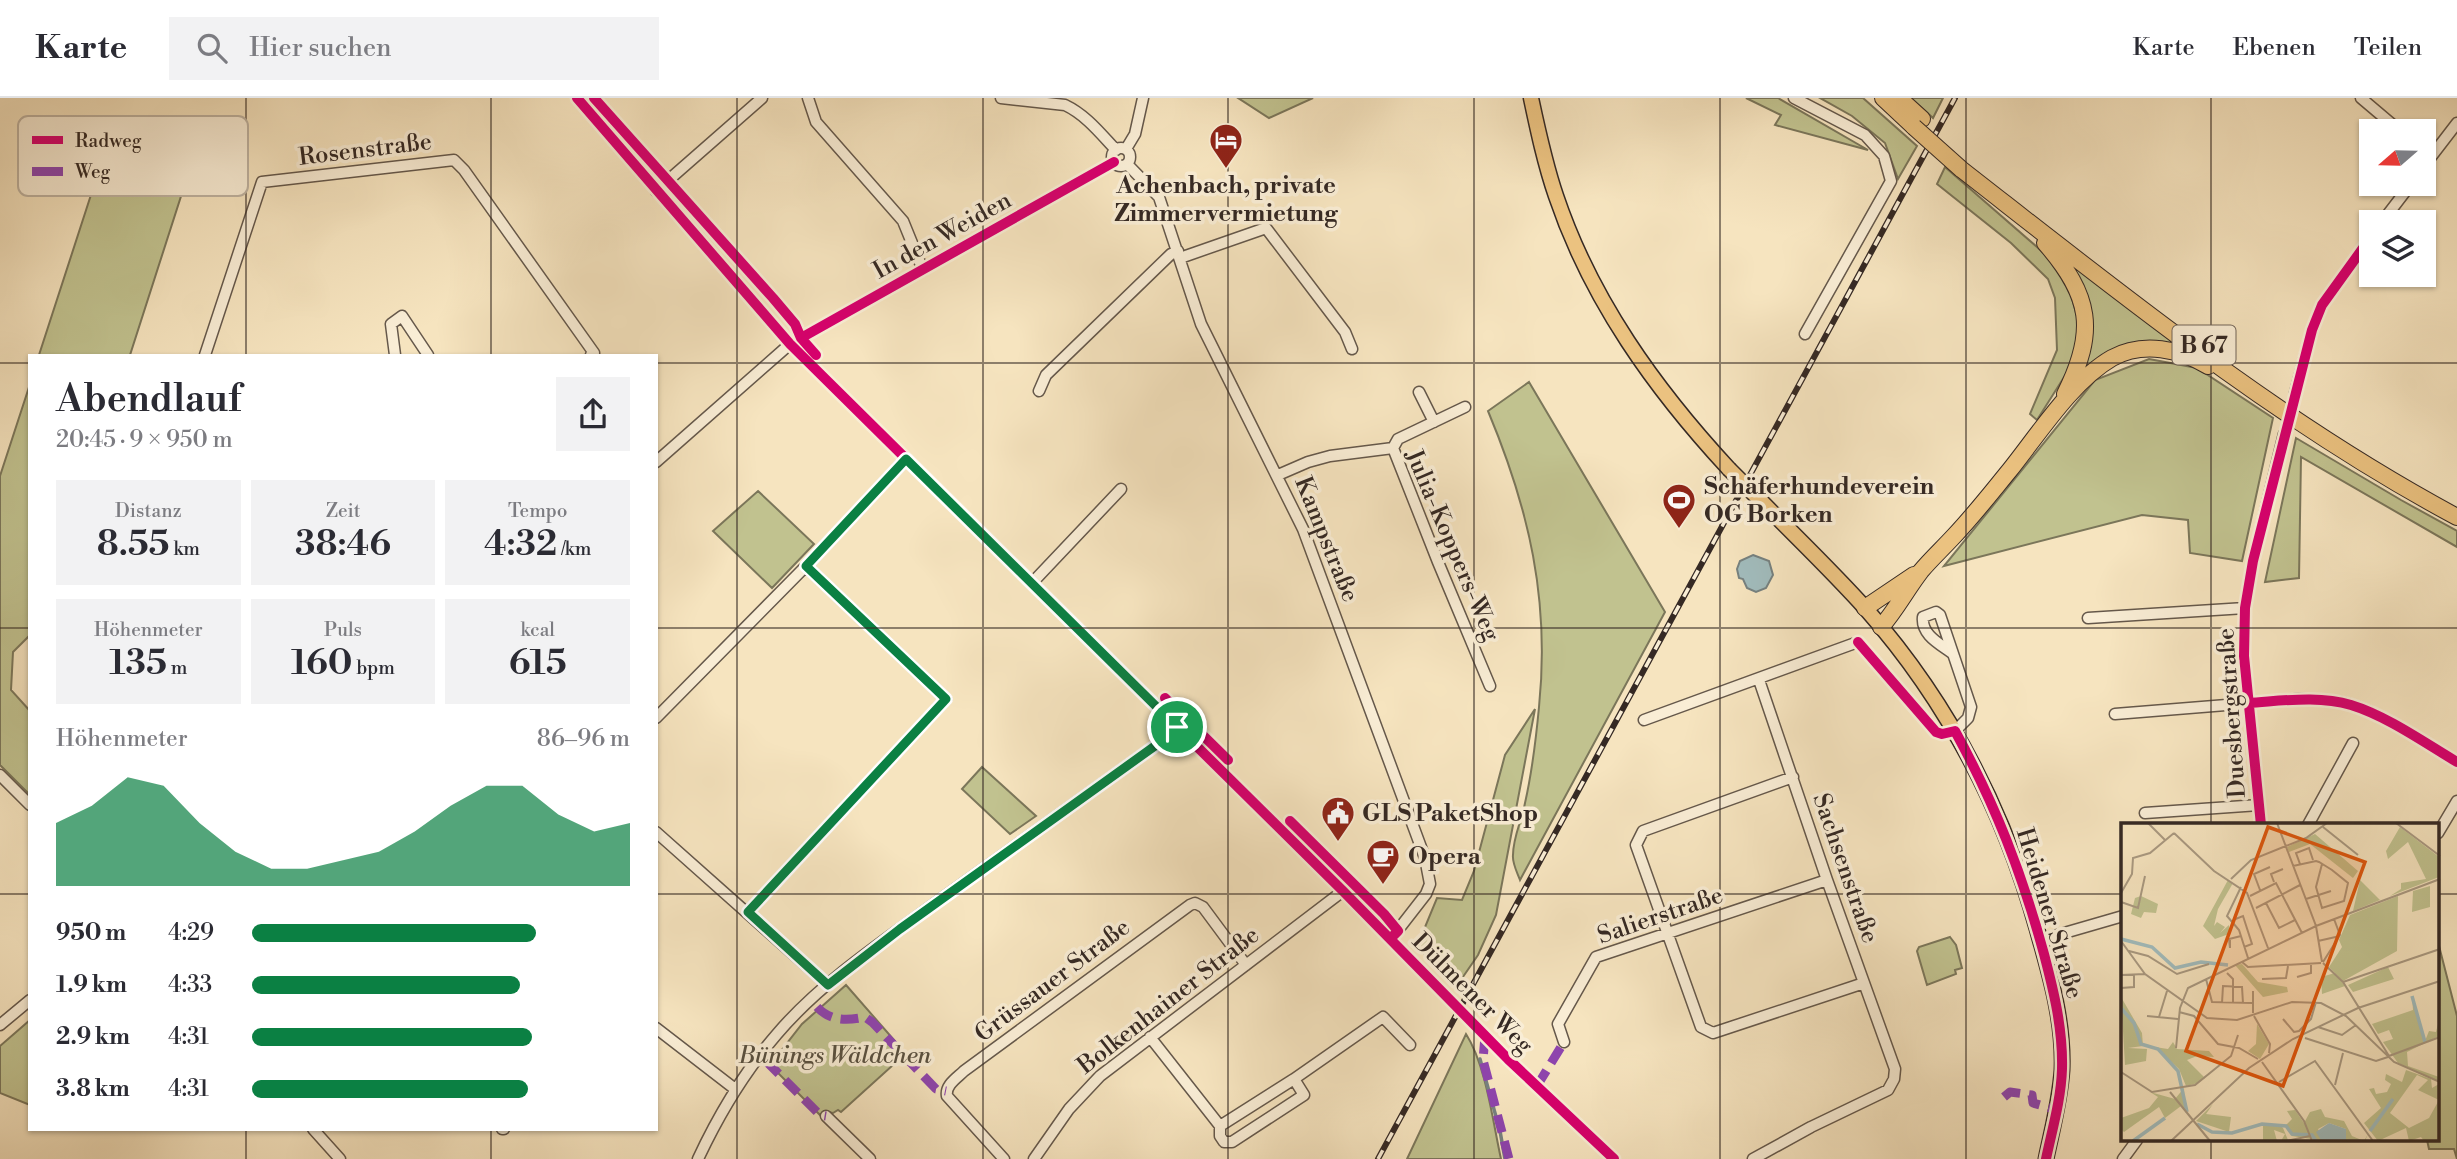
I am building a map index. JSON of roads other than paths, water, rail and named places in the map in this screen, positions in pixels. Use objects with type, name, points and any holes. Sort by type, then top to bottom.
[{"type":"highway","name":"B 67","points":[[1883,98],[1918,123],[2023,217],[2268,400],[2404,488],[2457,517]]},
{"type":"highway","name":"B 67","points":[[1899,98],[1918,123]]},
{"type":"highway","name":"B 67","points":[[1965,165],[2167,319],[2299,411],[2457,505]]},
{"type":"highway","points":[[2023,217],[2066,267],[2083,307],[2084,347],[2077,372],[2060,406]]},
{"type":"highway","points":[[1881,627],[1922,570],[1991,493],[2060,406],[2097,369],[2113,358],[2150,348],[2172,351],[2195,358],[2268,400]]},
{"type":"highway","points":[[1864,608],[1922,570]]},
{"type":"main road","name":"Heidener Straße","points":[[1531,98],[1557,198],[1579,252],[1609,312],[1659,387],[1729,469],[1881,627],[1921,679],[1955,730],[1998,816],[2025,886],[2058,1011],[2062,1071],[2046,1159]]},
{"type":"street","name":"Dülmener Weg","points":[[577,98],[790,344],[1343,891],[1500,1051],[1614,1159]]},
{"type":"street","points":[[656,191],[762,98]]},
{"type":"street","points":[[807,98],[816,122],[902,221],[923,270]]},
{"type":"street","points":[[1001,98],[1065,106],[1074,110],[1085,117],[1121,150],[1130,156],[1127,164],[1119,166],[1114,162],[1113,154],[1121,150],[1135,134],[1143,98]]},
{"type":"street","points":[[1794,98],[1865,135],[1884,156],[1891,181],[1805,334]]},
{"type":"street","points":[[2361,98],[2386,119]]},
{"type":"street","points":[[2436,147],[2457,123]]},
{"type":"street","name":"Rosenstraße","points":[[205,354],[262,182],[454,160],[464,170],[593,354]]},
{"type":"street","name":"In den Weiden","points":[[658,460],[790,344],[1114,162]]},
{"type":"street","name":"Kampstraße","points":[[1127,164],[1159,197],[1201,324],[1303,529],[1424,858],[1430,884],[1426,894],[1391,939]]},
{"type":"street","points":[[2391,210],[2402,196]]},
{"type":"street","points":[[1039,391],[1046,375],[1171,254],[1179,254],[1266,228],[1345,332],[1352,349]]},
{"type":"street","points":[[2295,393],[2312,330],[2322,305],[2359,254]]},
{"type":"street","points":[[395,354],[391,324],[402,316],[427,354]]},
{"type":"street","points":[[1419,392],[1434,422]]},
{"type":"street","points":[[1393,448],[1398,439],[1465,407]]},
{"type":"street","name":"Duesbergstraße","points":[[2261,823],[2244,656],[2245,608],[2253,561],[2284,434]]},
{"type":"street","name":"Julia-Koppers-Weg","points":[[1278,475],[1330,456],[1393,448],[1490,686]]},
{"type":"street","points":[[658,716],[806,566],[906,459]]},
{"type":"street","points":[[1032,583],[1121,489]]},
{"type":"street","points":[[748,912],[946,699],[806,566]]},
{"type":"street","points":[[2088,618],[2245,608]]},
{"type":"street","points":[[1644,720],[1858,642]]},
{"type":"street","points":[[1952,653],[1971,707],[1968,718],[1955,730]]},
{"type":"street","name":"Sachsenstraße","points":[[1753,1159],[1811,1126],[1888,1090],[1894,1079],[1895,1069],[1759,680]]},
{"type":"street","points":[[2116,714],[2300,699],[2352,705],[2388,722],[2457,762]]},
{"type":"street","points":[[698,1159],[735,1089],[778,1032],[828,985],[900,929],[1166,738],[1177,727]]},
{"type":"street","points":[[2309,823],[2353,743]]},
{"type":"street","points":[[0,775],[28,803]]},
{"type":"street","points":[[1793,777],[1643,831],[1636,845],[1701,1027],[1713,1033],[1864,983]]},
{"type":"street","points":[[2440,830],[2457,801]]},
{"type":"street","points":[[2145,813],[2259,804]]},
{"type":"street","points":[[658,834],[828,985]]},
{"type":"street","name":"Salierstraße","points":[[1564,1042],[1558,1024],[1596,957],[1827,880]]},
{"type":"street","name":"Bolkenhainer Straße","points":[[1034,1159],[1069,1109],[1100,1076],[1343,891]]},
{"type":"street","name":"Grüssauer Straße","points":[[1004,1159],[947,1096],[949,1085],[964,1071],[1195,903],[1203,907],[1246,965]]},
{"type":"street","points":[[2040,940],[2121,917]]},
{"type":"street","points":[[0,1025],[28,1002]]},
{"type":"street","points":[[1220,1126],[1384,1017],[1410,1045]]},
{"type":"street","points":[[658,1030],[735,1089]]},
{"type":"street","points":[[1150,1037],[1220,1126],[1220,1136],[1224,1142],[1232,1142],[1304,1095],[1294,1079]]},
{"type":"street","points":[[826,1116],[870,1159]]},
{"type":"street","points":[[315,1131],[340,1159]]},
{"type":"street","points":[[2123,1159],[2136,1142]]},
{"type":"water","points":[[1753,555],[1769,561],[1773,575],[1766,588],[1756,592],[1747,588],[1743,579],[1739,578],[1737,569],[1740,561]]},
{"type":"waterway","points":[[1480,1059],[1505,1159]]},
{"type":"tunnel","points":[[2284,434],[2295,393]]},
{"type":"railway","points":[[1378,1159],[1955,98]]},
{"type":"place","name":"Achenbach, private Zimmervermietung","points":[[1226,170]]},
{"type":"place","name":"Schäferhundeverein OG Borken","points":[[1679,530]]},
{"type":"place","name":"GLS PaketShop","points":[[1338,843]]},
{"type":"place","name":"Opera","points":[[1383,886]]},
{"type":"park label","name":"Bünings Wäldchen","points":[[835,1055]]}]
